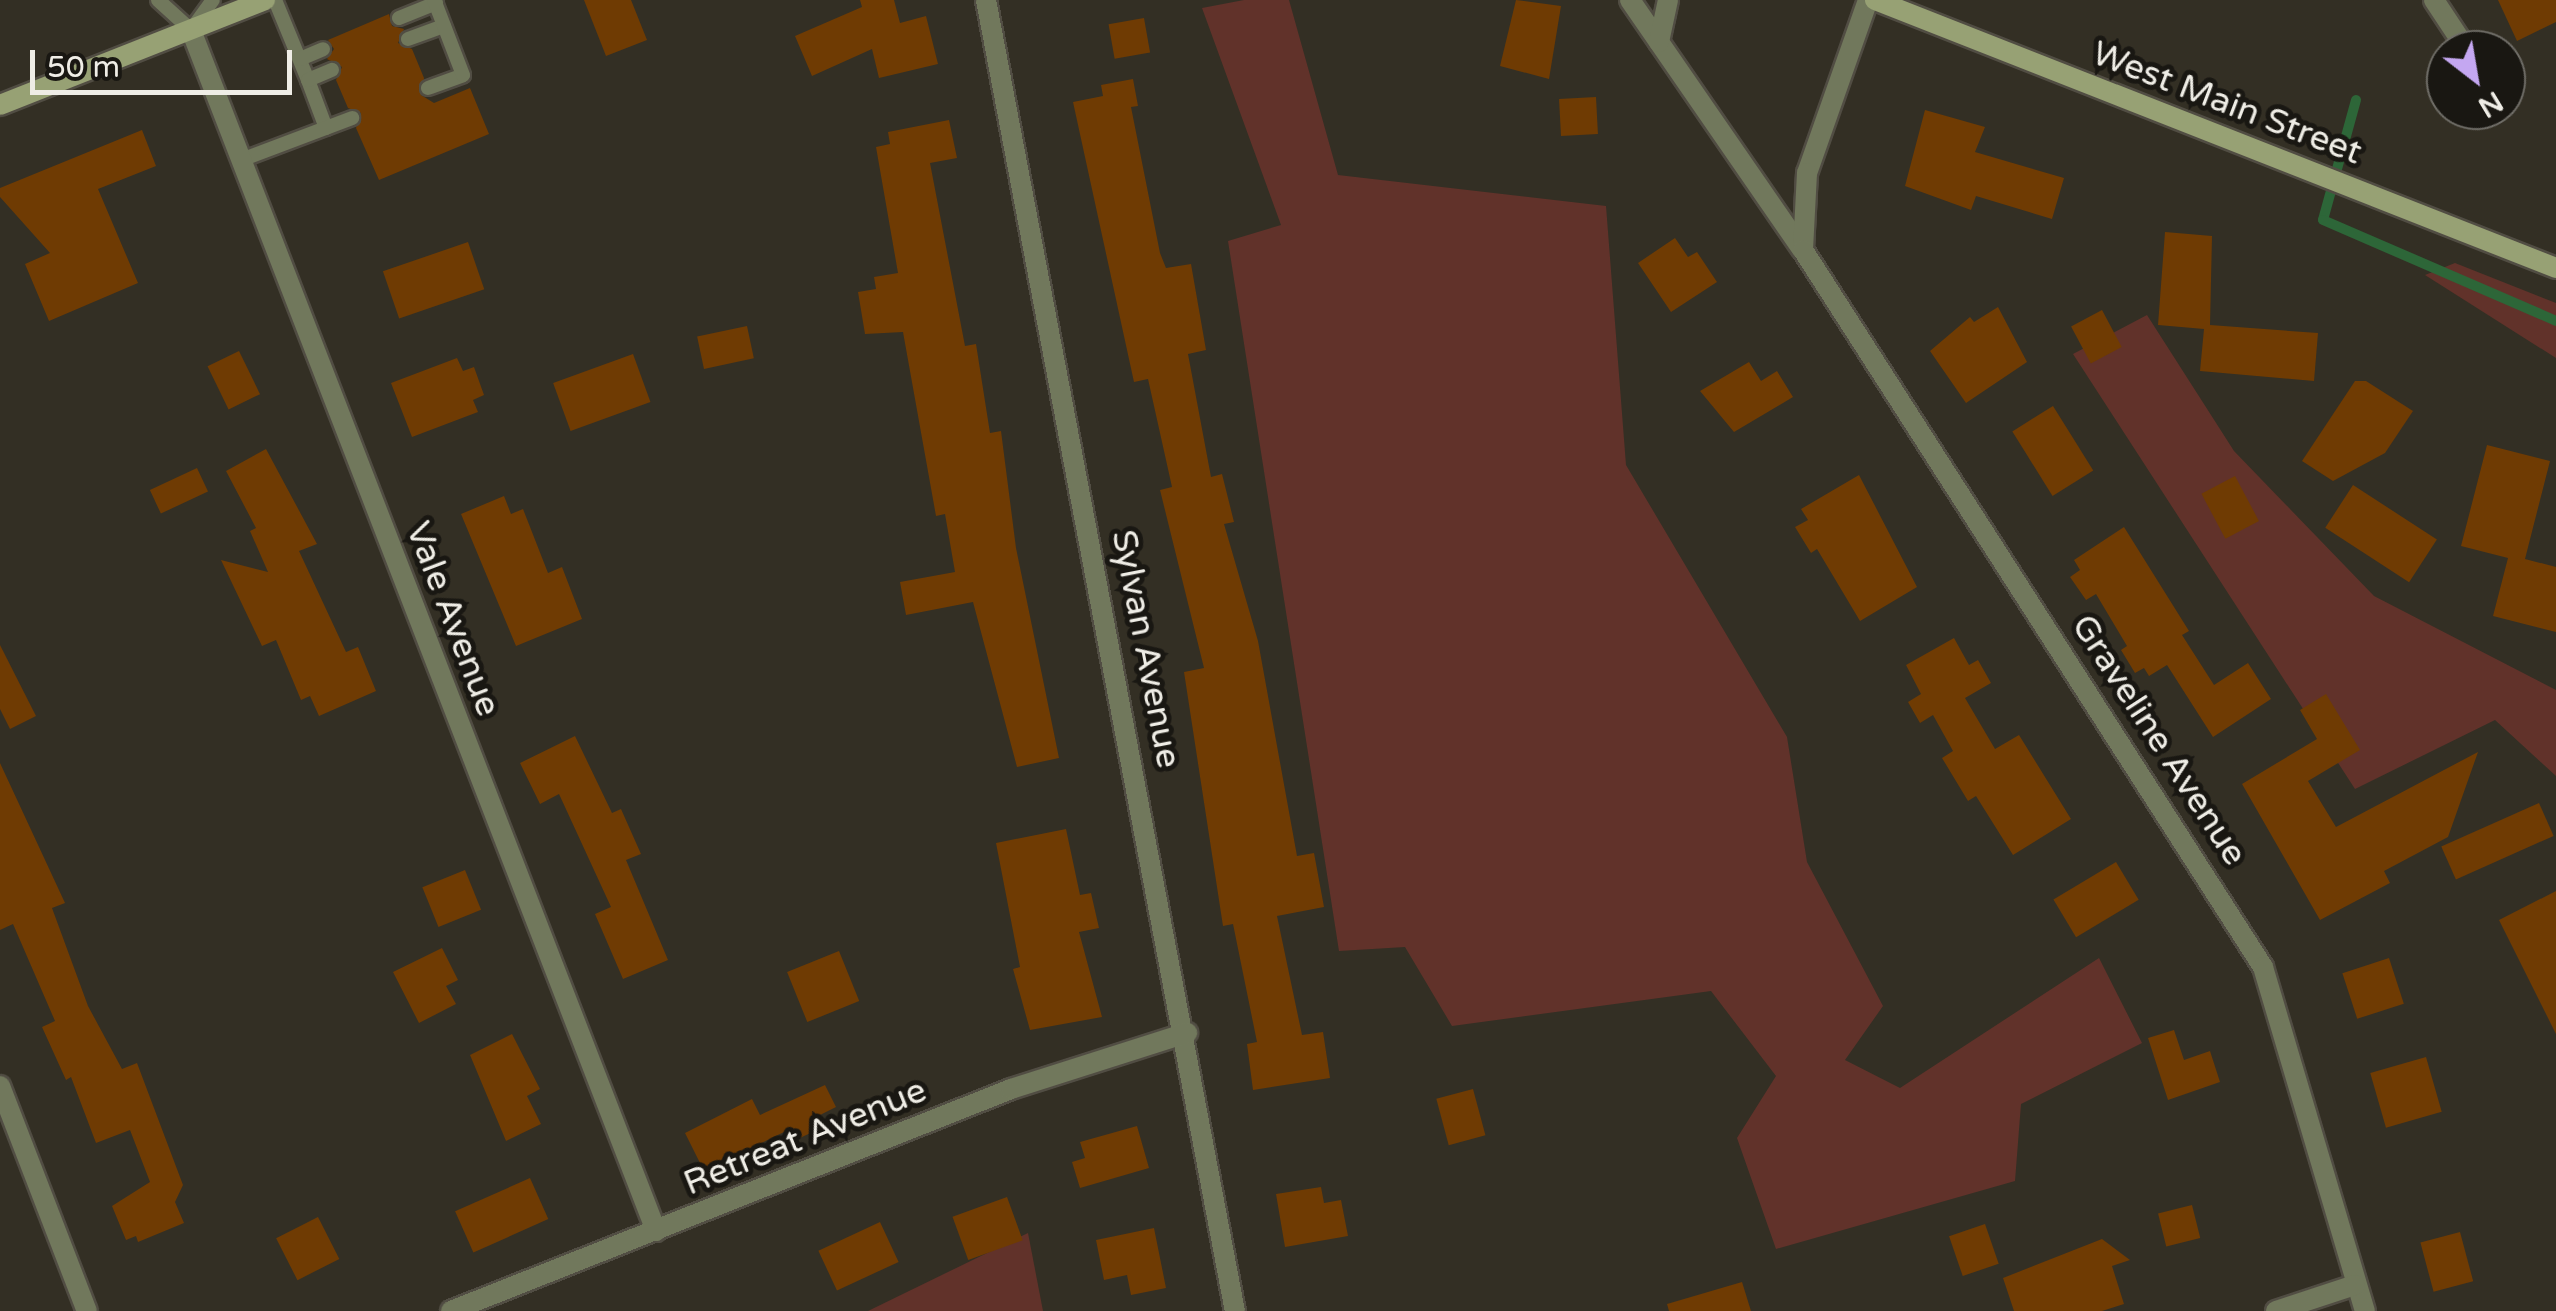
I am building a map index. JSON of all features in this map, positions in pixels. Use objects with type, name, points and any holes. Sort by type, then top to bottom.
[{"type":"main road","points":[[0,105],[265,0]]},
{"type":"main road","name":"West Main Street","points":[[1879,1],[2556,268]]},
{"type":"street","name":"Sylvan Avenue","points":[[986,0],[1187,1032],[1235,1311]]},
{"type":"street","name":"Graveline Avenue","points":[[1630,0],[1803,250],[2263,967],[2285,1024],[2365,1311]]},
{"type":"street","points":[[1659,42],[1668,0]]},
{"type":"street","points":[[2434,0],[2454,30]]},
{"type":"street","points":[[1803,250],[1807,172],[1879,1]]},
{"type":"street","name":"Vale Avenue","points":[[190,30],[656,1231]]},
{"type":"street","name":"Retreat Avenue","points":[[451,1311],[1011,1089],[1187,1032]]},
{"type":"street","points":[[0,1086],[87,1311]]},
{"type":"street","points":[[2276,1311],[2355,1285]]},
{"type":"lane","points":[[158,0],[190,30],[214,0]]},
{"type":"lane","points":[[276,0],[326,128]]},
{"type":"lane","points":[[398,18],[435,2],[463,75],[428,88]]},
{"type":"lane","points":[[408,40],[444,26]]},
{"type":"lane","points":[[300,59],[324,49]]},
{"type":"lane","points":[[308,80],[332,70]]},
{"type":"lane","points":[[241,160],[352,118]]},
{"type":"shaded area","points":[[1244,0],[1289,0],[1338,175],[1606,206],[1626,465],[1787,737],[1807,862],[1883,1006],[1845,1060],[1900,1088],[2099,958],[2142,1043],[2021,1104],[2015,1181],[1776,1249],[1737,1138],[1776,1076],[1711,991],[1452,1026],[1405,947],[1339,951],[1228,241],[1281,225],[1202,8]]},
{"type":"shaded area","points":[[2455,263],[2556,303],[2556,358],[2425,275]]},
{"type":"shaded area","points":[[2147,315],[2234,451],[2374,596],[2556,690],[2556,776],[2495,720],[2355,789],[2073,354]]},
{"type":"shaded area","points":[[1028,1233],[1043,1311],[868,1311]]},
{"type":"building","points":[[584,0],[631,0],[647,40],[606,56]]},
{"type":"building","points":[[860,0],[894,0],[900,23],[926,16],[938,64],[879,78],[872,49],[812,76],[795,36],[862,7]]},
{"type":"building","points":[[1516,0],[1561,6],[1549,79],[1500,66]]},
{"type":"building","points":[[2498,0],[2556,0],[2556,22],[2526,37],[2526,30],[2512,30]]},
{"type":"building","points":[[389,14],[392,26],[404,29],[398,43],[412,49],[424,78],[421,95],[434,103],[470,88],[489,134],[379,180],[356,128],[361,113],[348,108],[336,80],[342,67],[327,59],[334,49],[328,40]]},
{"type":"building","points":[[1144,18],[1150,52],[1115,59],[1109,24]]},
{"type":"building","points":[[1133,79],[1138,106],[1131,107],[1160,253],[1166,268],[1191,264],[1206,350],[1188,354],[1211,477],[1222,474],[1234,522],[1224,524],[1258,641],[1297,856],[1314,853],[1324,907],[1277,916],[1302,1035],[1323,1032],[1330,1078],[1253,1090],[1247,1044],[1257,1042],[1233,924],[1223,926],[1184,672],[1204,668],[1160,490],[1172,487],[1148,379],[1134,382],[1073,102],[1103,96],[1101,85]]},
{"type":"building","points":[[1596,97],[1598,134],[1561,136],[1559,99]]},
{"type":"building","points":[[1925,110],[1985,127],[1975,152],[2064,178],[2052,219],[1976,196],[1971,210],[1905,186]]},
{"type":"building","points":[[949,120],[957,158],[930,163],[965,346],[976,344],[990,433],[1001,431],[1016,548],[1059,758],[1017,767],[973,602],[906,615],[900,582],[955,572],[945,514],[936,516],[903,332],[865,334],[858,292],[876,289],[874,277],[898,273],[876,147],[890,144],[888,132]]},
{"type":"building","points":[[142,130],[156,166],[98,189],[138,283],[49,321],[25,264],[50,253],[0,197],[0,188]]},
{"type":"building","points":[[2165,232],[2212,236],[2210,325],[2318,333],[2314,381],[2200,371],[2204,329],[2158,325]]},
{"type":"building","points":[[1675,238],[1688,257],[1697,252],[1717,282],[1671,312],[1638,263]]},
{"type":"building","points":[[468,242],[484,289],[399,319],[383,271]]},
{"type":"building","points":[[1998,307],[2027,362],[1966,403],[1930,351],[1970,317],[1974,322]]},
{"type":"building","points":[[2102,310],[2122,347],[2091,364],[2071,326]]},
{"type":"building","points":[[747,326],[754,358],[704,369],[697,337]]},
{"type":"building","points":[[239,351],[260,394],[229,409],[208,366]]},
{"type":"building","points":[[633,354],[650,402],[571,431],[553,383]]},
{"type":"building","points":[[457,358],[463,371],[474,367],[484,395],[473,400],[478,412],[412,437],[391,383]]},
{"type":"building","points":[[1749,362],[1761,381],[1777,371],[1793,397],[1734,432],[1700,391]]},
{"type":"building","points":[[2355,381],[2366,381],[2413,411],[2385,453],[2333,481],[2302,461]]},
{"type":"building","points":[[2053,406],[2093,470],[2053,496],[2012,431]]},
{"type":"building","points":[[2487,445],[2550,461],[2525,559],[2556,567],[2556,632],[2493,616],[2508,558],[2461,546]]},
{"type":"building","points":[[266,449],[317,544],[299,551],[346,652],[358,647],[376,691],[319,716],[310,696],[301,700],[276,640],[262,646],[221,560],[268,572],[250,531],[256,528],[226,471]]},
{"type":"building","points":[[197,468],[208,492],[161,514],[150,490]]},
{"type":"building","points":[[1859,475],[1917,587],[1860,621],[1817,549],[1811,553],[1795,527],[1808,520],[1801,509]]},
{"type":"building","points":[[2235,476],[2259,521],[2225,539],[2201,494]]},
{"type":"building","points":[[2353,485],[2437,539],[2409,582],[2325,528]]},
{"type":"building","points":[[504,496],[511,514],[523,509],[548,573],[562,567],[582,619],[516,646],[461,514]]},
{"type":"building","points":[[2124,527],[2189,631],[2182,635],[2214,685],[2248,663],[2271,699],[2213,737],[2167,665],[2149,676],[2144,668],[2135,673],[2121,650],[2127,646],[2096,594],[2086,600],[2070,577],[2080,570],[2074,560]]},
{"type":"building","points":[[1954,638],[1969,665],[1978,660],[1991,683],[1965,698],[1995,749],[2019,735],[2071,819],[2013,855],[1976,796],[1968,801],[1942,758],[1953,751],[1933,715],[1920,723],[1908,702],[1921,694],[1906,665]]},
{"type":"building","points":[[0,645],[36,716],[10,729],[0,709]]},
{"type":"building","points":[[2326,694],[2360,750],[2308,781],[2336,827],[2478,752],[2448,837],[2384,871],[2390,883],[2320,920],[2242,784],[2317,739],[2300,710]]},
{"type":"building","points":[[575,736],[612,813],[621,809],[641,854],[626,860],[668,960],[623,979],[595,914],[611,907],[559,794],[540,804],[520,763]]},
{"type":"building","points":[[0,763],[65,903],[52,908],[88,1006],[122,1069],[137,1063],[183,1185],[175,1202],[184,1223],[138,1242],[136,1236],[126,1240],[112,1206],[150,1182],[130,1130],[96,1143],[71,1077],[66,1080],[42,1027],[55,1021],[13,924],[0,930]]},
{"type":"building","points":[[2539,803],[2554,836],[2456,879],[2441,847]]},
{"type":"building","points":[[1066,829],[1080,895],[1091,893],[1099,928],[1079,932],[1102,1017],[1030,1030],[1013,969],[1020,967],[996,843]]},
{"type":"building","points":[[2116,862],[2139,900],[2076,937],[2053,900]]},
{"type":"building","points":[[465,870],[481,910],[438,927],[422,887]]},
{"type":"building","points":[[2556,891],[2556,1034],[2499,920]]},
{"type":"building","points":[[442,948],[458,980],[446,986],[456,1004],[419,1023],[393,972]]},
{"type":"building","points":[[839,951],[859,1001],[807,1022],[787,972]]},
{"type":"building","points":[[2389,958],[2404,1004],[2357,1019],[2342,973]]},
{"type":"building","points":[[2174,1030],[2184,1060],[2210,1051],[2220,1082],[2168,1100],[2148,1038]]},
{"type":"building","points":[[512,1034],[540,1089],[527,1096],[541,1124],[506,1141],[470,1055]]},
{"type":"building","points":[[2426,1057],[2442,1112],[2386,1128],[2370,1073]]},
{"type":"building","points":[[825,1085],[836,1107],[810,1120],[815,1131],[791,1142],[786,1131],[704,1171],[685,1133],[752,1099],[760,1115]]},
{"type":"building","points":[[1473,1089],[1485,1135],[1449,1145],[1436,1099]]},
{"type":"building","points":[[1137,1126],[1149,1168],[1080,1188],[1072,1162],[1085,1158],[1080,1142]]},
{"type":"building","points":[[530,1178],[548,1219],[473,1252],[455,1211]]},
{"type":"building","points":[[1321,1187],[1324,1203],[1341,1200],[1348,1236],[1285,1247],[1276,1194]]},
{"type":"building","points":[[1007,1197],[1023,1240],[968,1260],[952,1217]]},
{"type":"building","points":[[2192,1205],[2200,1238],[2166,1246],[2158,1213]]},
{"type":"building","points":[[318,1217],[339,1259],[297,1280],[276,1238]]},
{"type":"building","points":[[880,1222],[899,1262],[837,1291],[818,1251]]},
{"type":"building","points":[[1985,1224],[1999,1264],[1963,1276],[1949,1236]]},
{"type":"building","points":[[1154,1228],[1166,1288],[1131,1295],[1127,1275],[1104,1280],[1096,1240]]},
{"type":"building","points":[[2460,1232],[2473,1281],[2434,1292],[2420,1243]]},
{"type":"building","points":[[2102,1239],[2130,1260],[2112,1266],[2124,1304],[2102,1311],[2014,1311],[2003,1278]]},
{"type":"building","points":[[1742,1282],[1751,1311],[1669,1311],[1667,1304]]},
{"type":"waterway","points":[[2356,100],[2323,220],[2556,321]]}]
